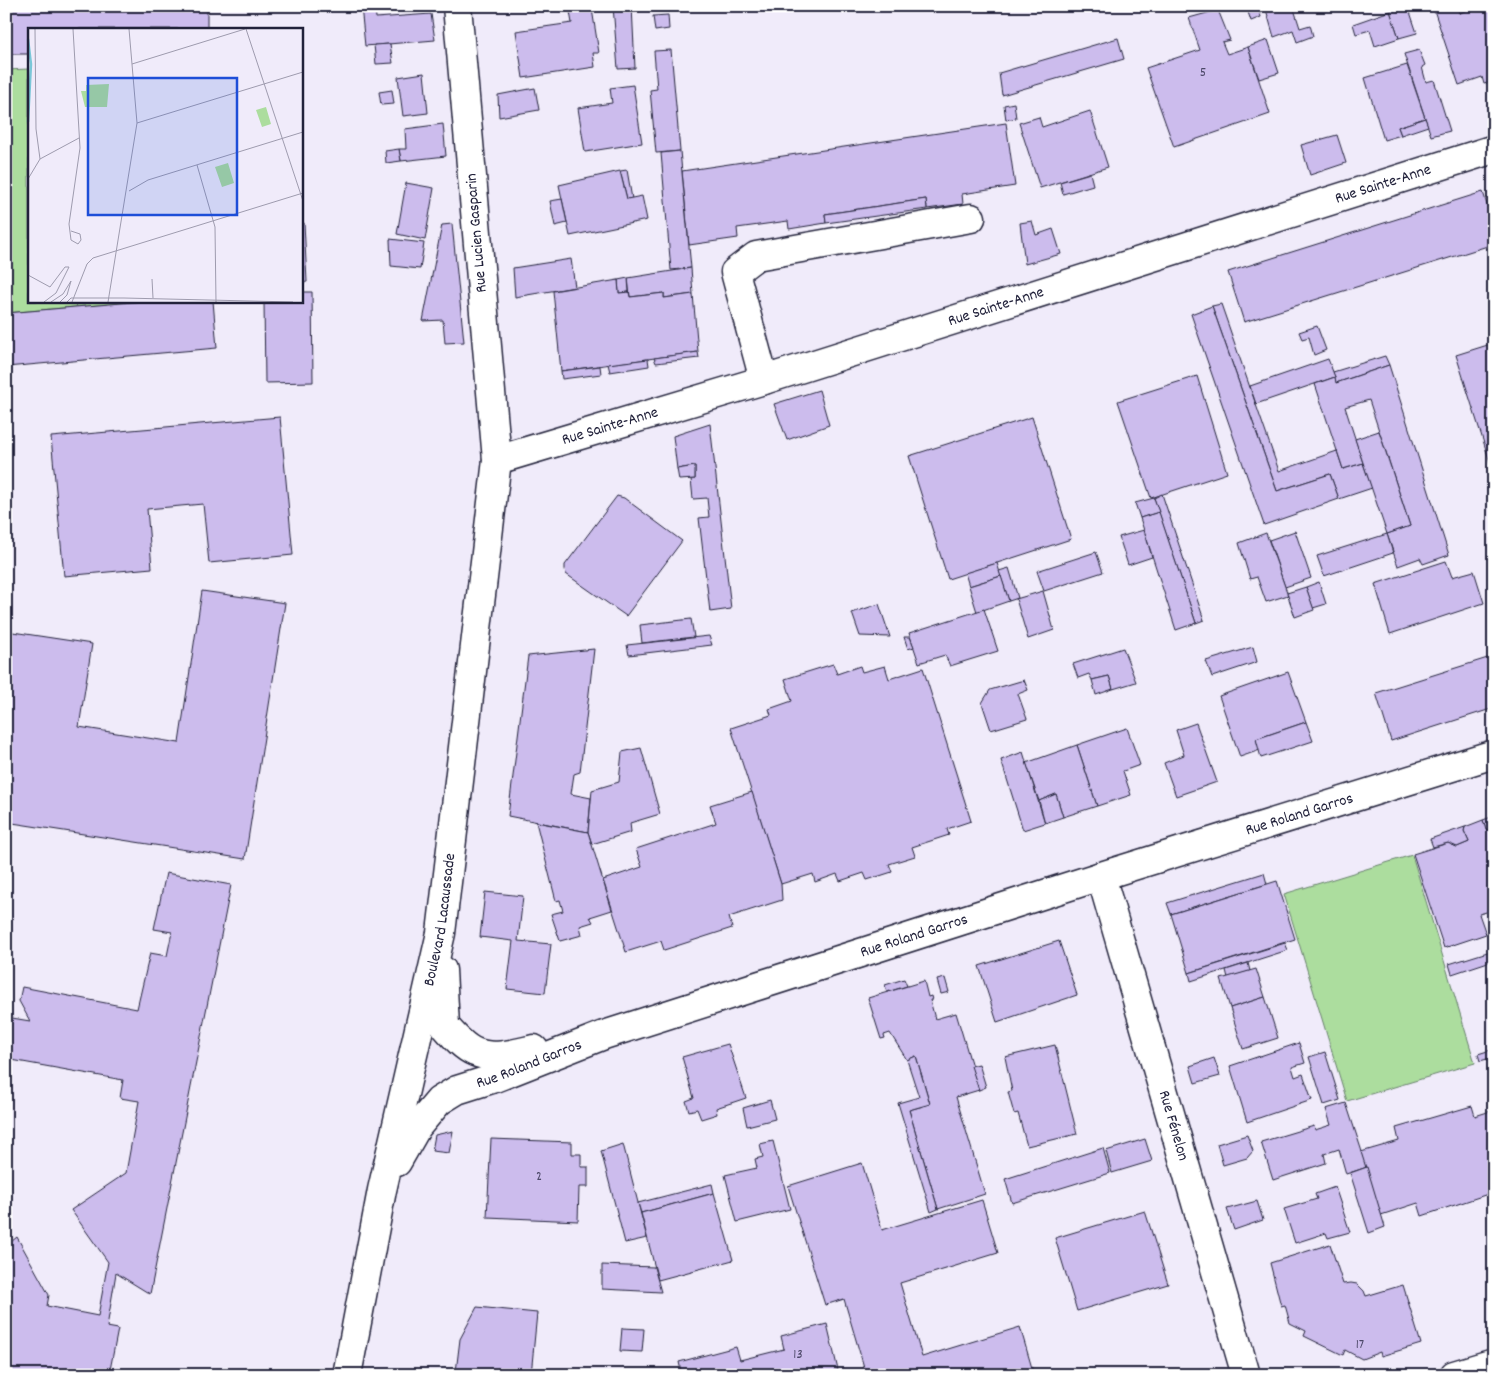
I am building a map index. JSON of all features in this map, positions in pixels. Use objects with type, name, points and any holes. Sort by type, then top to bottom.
[{"type":"street","name":"Rue Lucien Gasparin","points":[[457,6],[497,460]]},
{"type":"street","name":"Rue Sainte-Anne","points":[[497,460],[764,380],[1494,148]]},
{"type":"street","points":[[764,380],[735,272],[756,256],[971,218]]},
{"type":"street","name":"Boulevard Lacaussade","points":[[347,1375],[382,1190],[441,933],[497,460]]},
{"type":"street","name":"Rue Roland Garros","points":[[382,1190],[417,1127],[439,1102],[457,1090],[495,1078],[604,1035],[1101,876],[1494,754]]},
{"type":"street","name":"Rue Fénelon","points":[[1101,876],[1246,1375]]},
{"type":"street","points":[[441,933],[444,1026],[459,1041],[475,1052],[500,1056],[604,1035]]},
{"type":"street","points":[[1454,1375],[1494,1363]]},
{"type":"green space","points":[[28,69],[28,302],[132,302],[6,313],[6,70]]},
{"type":"green space","points":[[1412,855],[1475,1063],[1347,1101],[1284,894]]},
{"type":"building","points":[[6,6],[207,6],[207,28],[28,28],[28,54],[6,54]]},
{"type":"building","points":[[361,6],[375,6],[376,18],[431,14],[435,40],[365,46]]},
{"type":"building","points":[[613,6],[632,6],[635,68],[618,69]]},
{"type":"building","points":[[1246,6],[1258,6],[1261,17],[1251,21]]},
{"type":"building","points":[[1265,6],[1293,6],[1300,28],[1310,25],[1313,36],[1297,42],[1293,30],[1274,37]]},
{"type":"building","points":[[1408,6],[1417,33],[1399,38],[1390,11]]},
{"type":"building","points":[[1445,6],[1457,6],[1459,13],[1479,6],[1494,6],[1494,81],[1484,84],[1482,77],[1459,85],[1434,10]]},
{"type":"building","points":[[1457,6],[1479,6],[1459,13]]},
{"type":"building","points":[[592,9],[599,53],[593,53],[595,67],[523,78],[516,31],[572,23],[570,12]]},
{"type":"building","points":[[1218,10],[1230,40],[1222,42],[1227,54],[1248,47],[1270,114],[1174,147],[1146,68],[1200,50],[1189,18]]},
{"type":"building","points":[[1390,11],[1399,38],[1375,46],[1370,30],[1356,34],[1353,24]]},
{"type":"building","points":[[668,15],[669,29],[655,31],[653,16]]},
{"type":"building","points":[[1118,38],[1124,59],[1002,95],[999,73]]},
{"type":"building","points":[[1268,40],[1279,73],[1259,79],[1248,47]]},
{"type":"building","points":[[390,44],[393,63],[376,64],[374,45]]},
{"type":"building","points":[[671,50],[680,151],[656,153],[650,90],[657,89],[654,51]]},
{"type":"building","points":[[1419,50],[1425,65],[1422,67],[1426,82],[1434,80],[1450,131],[1431,136],[1404,54]]},
{"type":"building","points":[[1407,65],[1425,118],[1398,127],[1401,135],[1384,140],[1365,78]]},
{"type":"building","points":[[424,73],[428,113],[403,116],[398,77]]},
{"type":"building","points":[[633,85],[642,143],[585,152],[578,108],[612,103],[610,88]]},
{"type":"building","points":[[535,88],[539,110],[499,117],[498,95]]},
{"type":"building","points":[[392,90],[394,104],[381,105],[379,92]]},
{"type":"building","points":[[1014,103],[1016,118],[1006,120],[1004,105]]},
{"type":"building","points":[[1090,111],[1108,167],[1040,188],[1019,123],[1039,117],[1042,127]]},
{"type":"building","points":[[1425,118],[1428,126],[1401,135],[1398,127]]},
{"type":"building","points":[[1006,123],[1015,186],[962,194],[963,204],[927,209],[926,199],[825,214],[826,223],[789,229],[788,221],[737,228],[738,238],[689,245],[682,171]]},
{"type":"building","points":[[443,124],[446,156],[401,161],[399,149],[406,149],[405,129]]},
{"type":"building","points":[[1337,135],[1346,163],[1310,175],[1301,145]]},
{"type":"building","points":[[399,149],[401,161],[386,163],[385,151]]},
{"type":"building","points":[[680,151],[691,268],[671,270],[661,153]]},
{"type":"building","points":[[627,170],[632,199],[627,199],[620,171]]},
{"type":"building","points":[[620,171],[627,199],[642,196],[647,220],[570,236],[559,185]]},
{"type":"building","points":[[1090,173],[1093,185],[1063,194],[1060,182]]},
{"type":"building","points":[[406,183],[434,188],[425,240],[397,234]]},
{"type":"building","points":[[1483,192],[1494,227],[1494,244],[1244,322],[1228,272]]},
{"type":"building","points":[[562,199],[567,223],[555,226],[550,201]]},
{"type":"building","points":[[926,199],[927,209],[826,223],[825,214]]},
{"type":"building","points":[[1032,221],[1036,235],[1053,229],[1061,254],[1025,264],[1020,223]]},
{"type":"building","points":[[302,223],[304,223],[307,282],[302,283]]},
{"type":"building","points":[[452,224],[464,342],[445,343],[443,320],[423,321],[442,225]]},
{"type":"building","points":[[390,239],[424,243],[420,269],[391,266]]},
{"type":"building","points":[[571,259],[575,287],[515,297],[513,268]]},
{"type":"building","points":[[691,268],[693,294],[664,298],[664,293],[630,297],[628,278]]},
{"type":"building","points":[[628,278],[629,292],[619,293],[618,280]]},
{"type":"building","points":[[618,280],[619,293],[629,292],[630,297],[664,293],[664,298],[693,294],[698,352],[561,371],[553,291]]},
{"type":"building","points":[[302,292],[312,292],[313,382],[265,383],[264,302],[302,302]]},
{"type":"building","points":[[132,302],[213,302],[217,348],[6,367],[6,313]]},
{"type":"building","points":[[1221,304],[1279,471],[1337,451],[1343,469],[1363,463],[1372,488],[1339,499],[1330,474],[1277,491],[1212,306]]},
{"type":"building","points":[[1212,306],[1277,491],[1330,474],[1339,499],[1264,525],[1191,314]]},
{"type":"building","points":[[1317,326],[1326,350],[1314,355],[1309,337],[1302,339],[1299,332]]},
{"type":"building","points":[[1494,343],[1494,475],[1456,355]]},
{"type":"building","points":[[698,352],[699,358],[656,363],[654,358]]},
{"type":"building","points":[[1385,356],[1389,365],[1336,383],[1333,372]]},
{"type":"building","points":[[648,359],[649,366],[610,372],[608,364]]},
{"type":"building","points":[[1328,359],[1335,377],[1256,404],[1250,386]]},
{"type":"building","points":[[1389,365],[1449,555],[1423,564],[1420,558],[1398,566],[1387,534],[1410,526],[1369,400],[1345,407],[1363,463],[1343,469],[1315,384],[1335,377],[1336,383]]},
{"type":"building","points":[[600,366],[601,374],[562,379],[561,371]]},
{"type":"building","points":[[1197,376],[1227,473],[1151,498],[1118,401]]},
{"type":"building","points":[[819,390],[829,425],[787,440],[774,404]]},
{"type":"building","points":[[280,417],[293,555],[209,563],[203,504],[147,509],[152,568],[64,576],[51,437]]},
{"type":"building","points":[[1032,417],[1071,539],[948,579],[909,456]]},
{"type":"building","points":[[710,424],[731,609],[710,612],[699,518],[709,517],[707,498],[693,499],[691,479],[695,479],[695,466],[677,469],[673,436]]},
{"type":"building","points":[[1379,431],[1410,526],[1387,534],[1355,439]]},
{"type":"building","points":[[695,466],[695,479],[679,480],[677,469]]},
{"type":"building","points":[[1162,494],[1204,620],[1196,623],[1154,498]]},
{"type":"building","points":[[617,496],[624,498],[682,541],[626,616],[566,574],[565,569],[565,565]]},
{"type":"building","points":[[1154,498],[1159,512],[1140,518],[1135,503]]},
{"type":"building","points":[[1159,512],[1196,623],[1176,630],[1140,518]]},
{"type":"building","points":[[1144,530],[1152,557],[1128,565],[1119,537]]},
{"type":"building","points":[[1295,531],[1311,578],[1285,587],[1269,540]]},
{"type":"building","points":[[1266,533],[1288,595],[1266,602],[1257,577],[1250,579],[1239,543]]},
{"type":"building","points":[[1387,534],[1393,553],[1324,576],[1317,556]]},
{"type":"building","points":[[1096,552],[1103,572],[1044,591],[1037,571]]},
{"type":"building","points":[[1446,561],[1452,577],[1474,571],[1484,603],[1390,634],[1375,584]]},
{"type":"building","points":[[997,563],[1001,576],[969,586],[965,573]]},
{"type":"building","points":[[1009,568],[1018,598],[1009,601],[999,571]]},
{"type":"building","points":[[1001,576],[1009,601],[977,612],[969,586]]},
{"type":"building","points":[[1319,582],[1326,604],[1313,608],[1306,587]]},
{"type":"building","points":[[1306,587],[1314,610],[1295,617],[1287,593]]},
{"type":"building","points":[[202,591],[285,603],[245,859],[6,822],[6,631],[92,644],[79,727],[179,743]]},
{"type":"building","points":[[1043,591],[1054,630],[1028,639],[1016,599]]},
{"type":"building","points":[[879,604],[890,637],[860,636],[852,613]]},
{"type":"building","points":[[984,609],[998,651],[950,666],[945,655],[919,663],[909,633]]},
{"type":"building","points":[[691,619],[694,637],[642,643],[640,625]]},
{"type":"building","points":[[709,636],[712,645],[629,655],[627,645]]},
{"type":"building","points":[[904,637],[910,637],[914,647],[908,649]]},
{"type":"building","points":[[1253,647],[1257,662],[1212,677],[1206,661]]},
{"type":"building","points":[[1123,648],[1136,682],[1113,689],[1109,676],[1092,680],[1089,674],[1078,678],[1073,664]]},
{"type":"building","points":[[594,649],[580,772],[574,774],[571,794],[591,798],[588,832],[508,816],[528,656]]},
{"type":"building","points":[[1494,656],[1494,708],[1391,741],[1376,693]]},
{"type":"building","points":[[833,664],[837,674],[860,666],[862,672],[885,666],[889,679],[923,668],[971,821],[947,829],[949,835],[912,847],[915,856],[889,864],[892,872],[867,880],[864,873],[840,881],[837,874],[815,882],[813,874],[781,884],[731,728],[771,715],[769,709],[792,701],[785,679]]},
{"type":"building","points":[[1288,672],[1306,722],[1256,739],[1260,750],[1240,757],[1219,696]]},
{"type":"building","points":[[1109,676],[1113,689],[1096,695],[1092,680]]},
{"type":"building","points":[[1024,680],[1028,690],[1018,694],[1027,719],[991,730],[982,703],[990,690]]},
{"type":"building","points":[[1306,722],[1313,741],[1261,758],[1256,739]]},
{"type":"building","points":[[1196,723],[1217,782],[1176,796],[1164,763],[1184,755],[1176,730]]},
{"type":"building","points":[[1127,728],[1140,765],[1123,771],[1131,795],[1097,806],[1077,745]]},
{"type":"building","points":[[1077,745],[1097,806],[1063,817],[1056,794],[1039,801],[1026,763]]},
{"type":"building","points":[[641,748],[660,814],[630,823],[631,832],[592,844],[588,832],[592,790],[619,782],[622,752]]},
{"type":"building","points":[[1023,752],[1045,823],[1023,830],[1001,760]]},
{"type":"building","points":[[752,792],[781,884],[782,900],[729,917],[732,928],[664,950],[661,941],[626,952],[603,880],[642,867],[636,849],[716,823],[710,805]]},
{"type":"building","points":[[1056,794],[1063,817],[1045,823],[1039,801]]},
{"type":"building","points":[[1494,816],[1494,828],[1486,830],[1483,820]]},
{"type":"building","points":[[1483,820],[1486,830],[1494,828],[1494,910],[1479,914],[1486,934],[1444,948],[1413,854],[1448,843],[1457,847],[1469,842],[1464,831],[1465,827]]},
{"type":"building","points":[[536,822],[588,832],[612,910],[590,917],[593,922],[580,926],[582,935],[560,941],[551,914],[563,911],[560,900],[556,901]]},
{"type":"building","points":[[1465,827],[1464,831],[1469,842],[1457,847],[1448,843],[1433,847],[1430,839]]},
{"type":"building","points":[[166,873],[231,885],[150,1294],[116,1273],[107,1327],[118,1329],[109,1375],[6,1375],[6,1246],[17,1237],[49,1295],[47,1306],[98,1316],[108,1262],[71,1210],[126,1173],[139,1101],[120,1098],[123,1080],[6,1059],[6,1017],[30,1021],[19,1001],[22,987],[137,1009],[150,953],[167,956],[172,932],[154,929]]},
{"type":"building","points":[[1264,873],[1267,884],[1171,914],[1167,903]]},
{"type":"building","points":[[1277,881],[1295,939],[1189,973],[1171,914]]},
{"type":"building","points":[[485,892],[523,896],[518,941],[551,944],[545,993],[507,989],[513,941],[480,937]]},
{"type":"building","points":[[1059,941],[1077,995],[997,1022],[979,966]]},
{"type":"building","points":[[1285,943],[1288,950],[1191,981],[1189,973]]},
{"type":"building","points":[[1494,950],[1494,960],[1452,974],[1449,964]]},
{"type":"building","points":[[1248,963],[1250,971],[1228,978],[1226,970]]},
{"type":"building","points":[[1256,969],[1265,997],[1230,1008],[1221,979]]},
{"type":"building","points":[[945,978],[949,992],[941,994],[937,980]]},
{"type":"building","points":[[904,979],[907,986],[887,992],[885,985]]},
{"type":"building","points":[[924,981],[928,997],[931,996],[932,1000],[930,1000],[935,1019],[956,1013],[979,1090],[956,1097],[985,1194],[938,1209],[909,1110],[930,1104],[916,1056],[907,1060],[890,1033],[884,1035],[885,1038],[881,1039],[868,998]]},
{"type":"building","points":[[1265,997],[1278,1038],[1243,1049],[1230,1008]]},
{"type":"building","points":[[1299,1043],[1305,1063],[1292,1067],[1295,1077],[1303,1074],[1312,1100],[1247,1122],[1230,1066]]},
{"type":"building","points":[[728,1044],[746,1098],[716,1108],[717,1114],[701,1119],[697,1109],[689,1111],[686,1101],[694,1098],[682,1057]]},
{"type":"building","points":[[1055,1045],[1077,1134],[1027,1146],[1018,1113],[1014,1114],[1008,1092],[1012,1091],[1005,1057]]},
{"type":"building","points":[[1494,1049],[1494,1057],[1480,1061],[1478,1054]]},
{"type":"building","points":[[1325,1052],[1340,1100],[1324,1105],[1309,1057]]},
{"type":"building","points":[[916,1056],[930,1104],[909,1110],[938,1209],[931,1212],[898,1103],[919,1097],[907,1060]]},
{"type":"building","points":[[1214,1058],[1220,1076],[1195,1083],[1190,1066]]},
{"type":"building","points":[[979,1064],[986,1087],[979,1090],[971,1066]]},
{"type":"building","points":[[770,1100],[775,1119],[747,1126],[743,1108]]},
{"type":"building","points":[[1346,1103],[1367,1167],[1346,1174],[1339,1149],[1324,1154],[1326,1163],[1273,1180],[1261,1142],[1314,1126],[1315,1130],[1331,1125],[1326,1109]]},
{"type":"building","points":[[1472,1106],[1475,1116],[1494,1110],[1494,1192],[1422,1216],[1418,1203],[1381,1215],[1361,1152],[1399,1141],[1396,1128]]},
{"type":"building","points":[[453,1131],[449,1153],[432,1151],[435,1135]]},
{"type":"building","points":[[1247,1135],[1253,1151],[1247,1158],[1223,1165],[1217,1144]]},
{"type":"building","points":[[491,1139],[572,1142],[572,1154],[581,1154],[581,1167],[588,1167],[588,1187],[579,1187],[578,1221],[487,1217]]},
{"type":"building","points":[[1145,1139],[1152,1161],[1112,1173],[1106,1151]]},
{"type":"building","points":[[773,1141],[790,1209],[737,1222],[725,1175],[757,1168],[755,1159],[763,1157],[760,1144]]},
{"type":"building","points":[[623,1144],[647,1238],[625,1243],[601,1151]]},
{"type":"building","points":[[1103,1148],[1110,1173],[1012,1203],[1005,1179]]},
{"type":"building","points":[[862,1163],[882,1230],[982,1200],[998,1253],[900,1283],[922,1357],[1020,1327],[1034,1375],[864,1375],[866,1374],[844,1299],[825,1305],[788,1186]]},
{"type":"building","points":[[1367,1167],[1385,1227],[1369,1233],[1350,1173]]},
{"type":"building","points":[[712,1184],[714,1193],[641,1213],[638,1203]]},
{"type":"building","points":[[1335,1187],[1350,1232],[1328,1238],[1326,1233],[1295,1243],[1284,1209],[1317,1199],[1315,1194]]},
{"type":"building","points":[[714,1193],[733,1260],[658,1280],[641,1213]]},
{"type":"building","points":[[1257,1201],[1263,1220],[1234,1230],[1227,1209]]},
{"type":"building","points":[[1145,1211],[1168,1284],[1077,1311],[1055,1238]]},
{"type":"building","points":[[1330,1244],[1343,1284],[1357,1284],[1366,1296],[1403,1285],[1421,1344],[1381,1356],[1380,1352],[1362,1359],[1345,1350],[1343,1355],[1304,1336],[1306,1331],[1290,1323],[1285,1305],[1281,1306],[1270,1263]]},
{"type":"building","points":[[602,1265],[654,1267],[661,1292],[602,1289]]},
{"type":"building","points":[[477,1307],[537,1313],[531,1375],[485,1375],[456,1372],[460,1339]]},
{"type":"building","points":[[827,1324],[838,1370],[819,1375],[682,1375],[679,1362],[736,1347],[740,1360],[784,1349],[781,1336]]},
{"type":"building","points":[[622,1328],[644,1329],[642,1352],[620,1351]]}]
